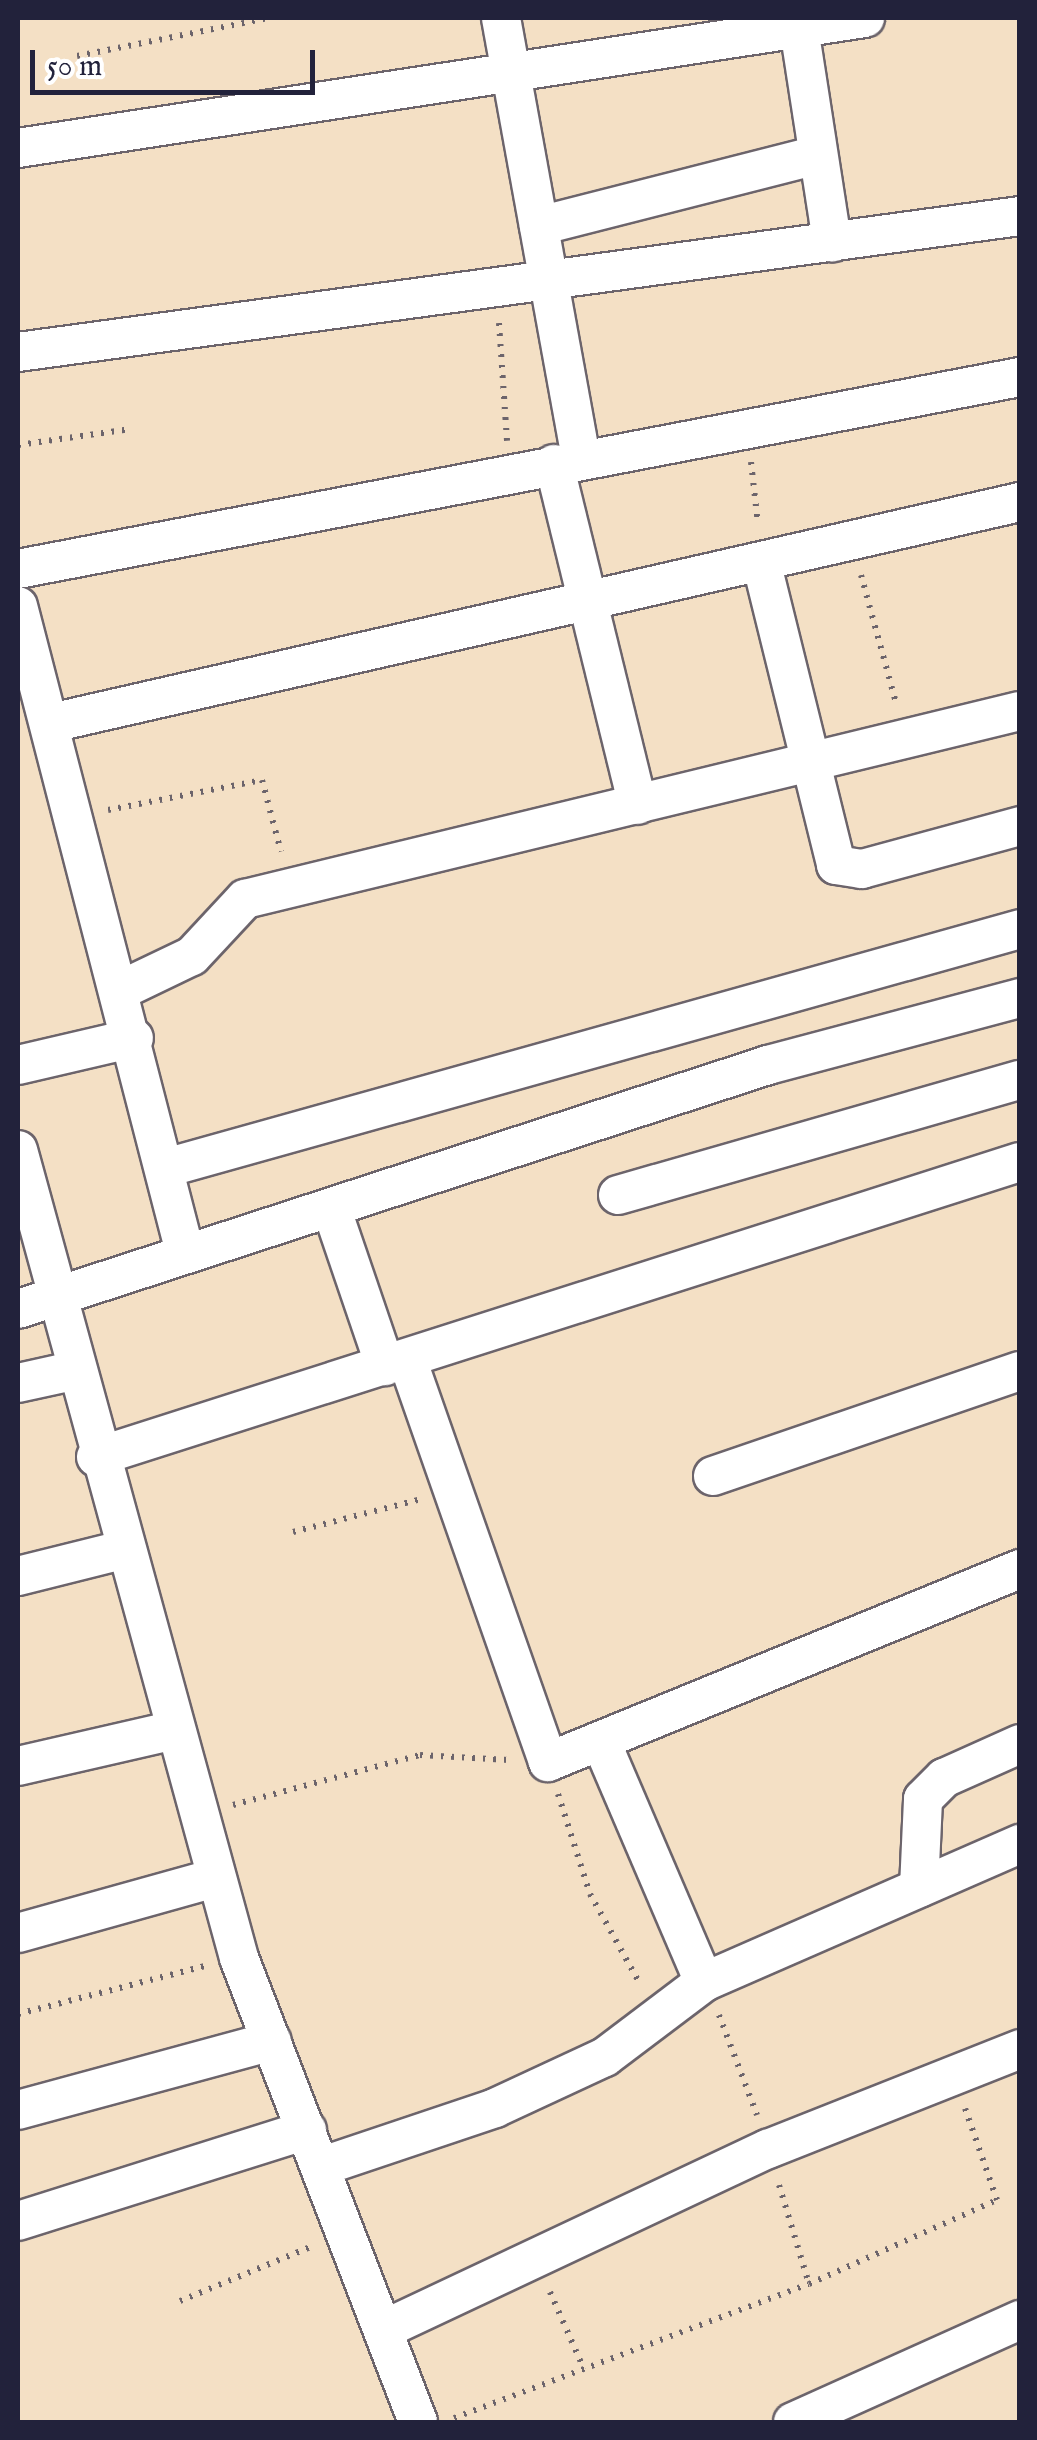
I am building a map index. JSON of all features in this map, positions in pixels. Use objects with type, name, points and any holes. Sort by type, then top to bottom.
[{"type":"street","points":[[501,18],[548,273],[568,462],[592,604],[638,805]]},
{"type":"street","points":[[18,148],[512,67],[864,18]]},
{"type":"street","points":[[798,28],[832,242]]},
{"type":"street","points":[[539,226],[817,155]]},
{"type":"street","points":[[18,352],[548,273],[832,242],[1020,216]]},
{"type":"street","points":[[18,569],[510,472],[1020,378]]},
{"type":"street","points":[[51,723],[592,604],[1020,502]]},
{"type":"street","points":[[762,565],[831,859],[849,870],[1020,826]]},
{"type":"street","points":[[18,606],[124,989],[169,1168],[185,1252]]},
{"type":"street","points":[[124,989],[192,956],[245,899],[906,743],[1020,711]]},
{"type":"street","points":[[169,1168],[1020,928]]},
{"type":"street","points":[[18,1309],[56,1300],[185,1252],[332,1210],[768,1066],[1020,998]]},
{"type":"street","points":[[18,1065],[134,1038]]},
{"type":"street","points":[[618,1195],[1020,1080]]},
{"type":"street","points":[[18,1150],[27,1217],[77,1370],[96,1457],[126,1549],[195,1814],[239,1958],[346,2233],[389,2327],[418,2422]]},
{"type":"street","points":[[96,1457],[1020,1162]]},
{"type":"street","points":[[332,1210],[448,1492],[548,1762],[602,1744],[1020,1570]]},
{"type":"street","points":[[18,1383],[77,1370]]},
{"type":"street","points":[[713,1476],[1020,1371]]},
{"type":"street","points":[[18,1576],[126,1549]]},
{"type":"street","points":[[18,1766],[175,1730]]},
{"type":"street","points":[[602,1744],[704,1982]]},
{"type":"street","points":[[919,1888],[923,1799],[944,1778],[1020,1744]]},
{"type":"street","points":[[320,2167],[496,2108],[660,2020],[704,1982],[1020,1844]]},
{"type":"street","points":[[18,1932],[215,1878]]},
{"type":"street","points":[[18,2110],[272,2041]]},
{"type":"street","points":[[389,2327],[768,2148],[1020,2050]]},
{"type":"street","points":[[18,2221],[306,2130]]},
{"type":"street","points":[[793,2422],[1020,2320]]},
{"type":"path","points":[[77,56],[270,18]]},
{"type":"path","points":[[495,281],[510,472]]},
{"type":"path","points":[[18,445],[131,429]]},
{"type":"path","points":[[747,429],[762,565]]},
{"type":"path","points":[[851,542],[906,743]]},
{"type":"path","points":[[77,816],[262,780],[290,886]]},
{"type":"path","points":[[293,1532],[448,1492]]},
{"type":"path","points":[[195,1814],[420,1755],[548,1762],[590,1894],[660,2020]]},
{"type":"path","points":[[18,2014],[239,1958]]},
{"type":"path","points":[[704,1982],[768,2148],[809,2284]]},
{"type":"path","points":[[440,2422],[809,2284],[996,2200],[955,2078]]},
{"type":"path","points":[[180,2301],[346,2233]]},
{"type":"path","points":[[536,2259],[584,2369]]}]
